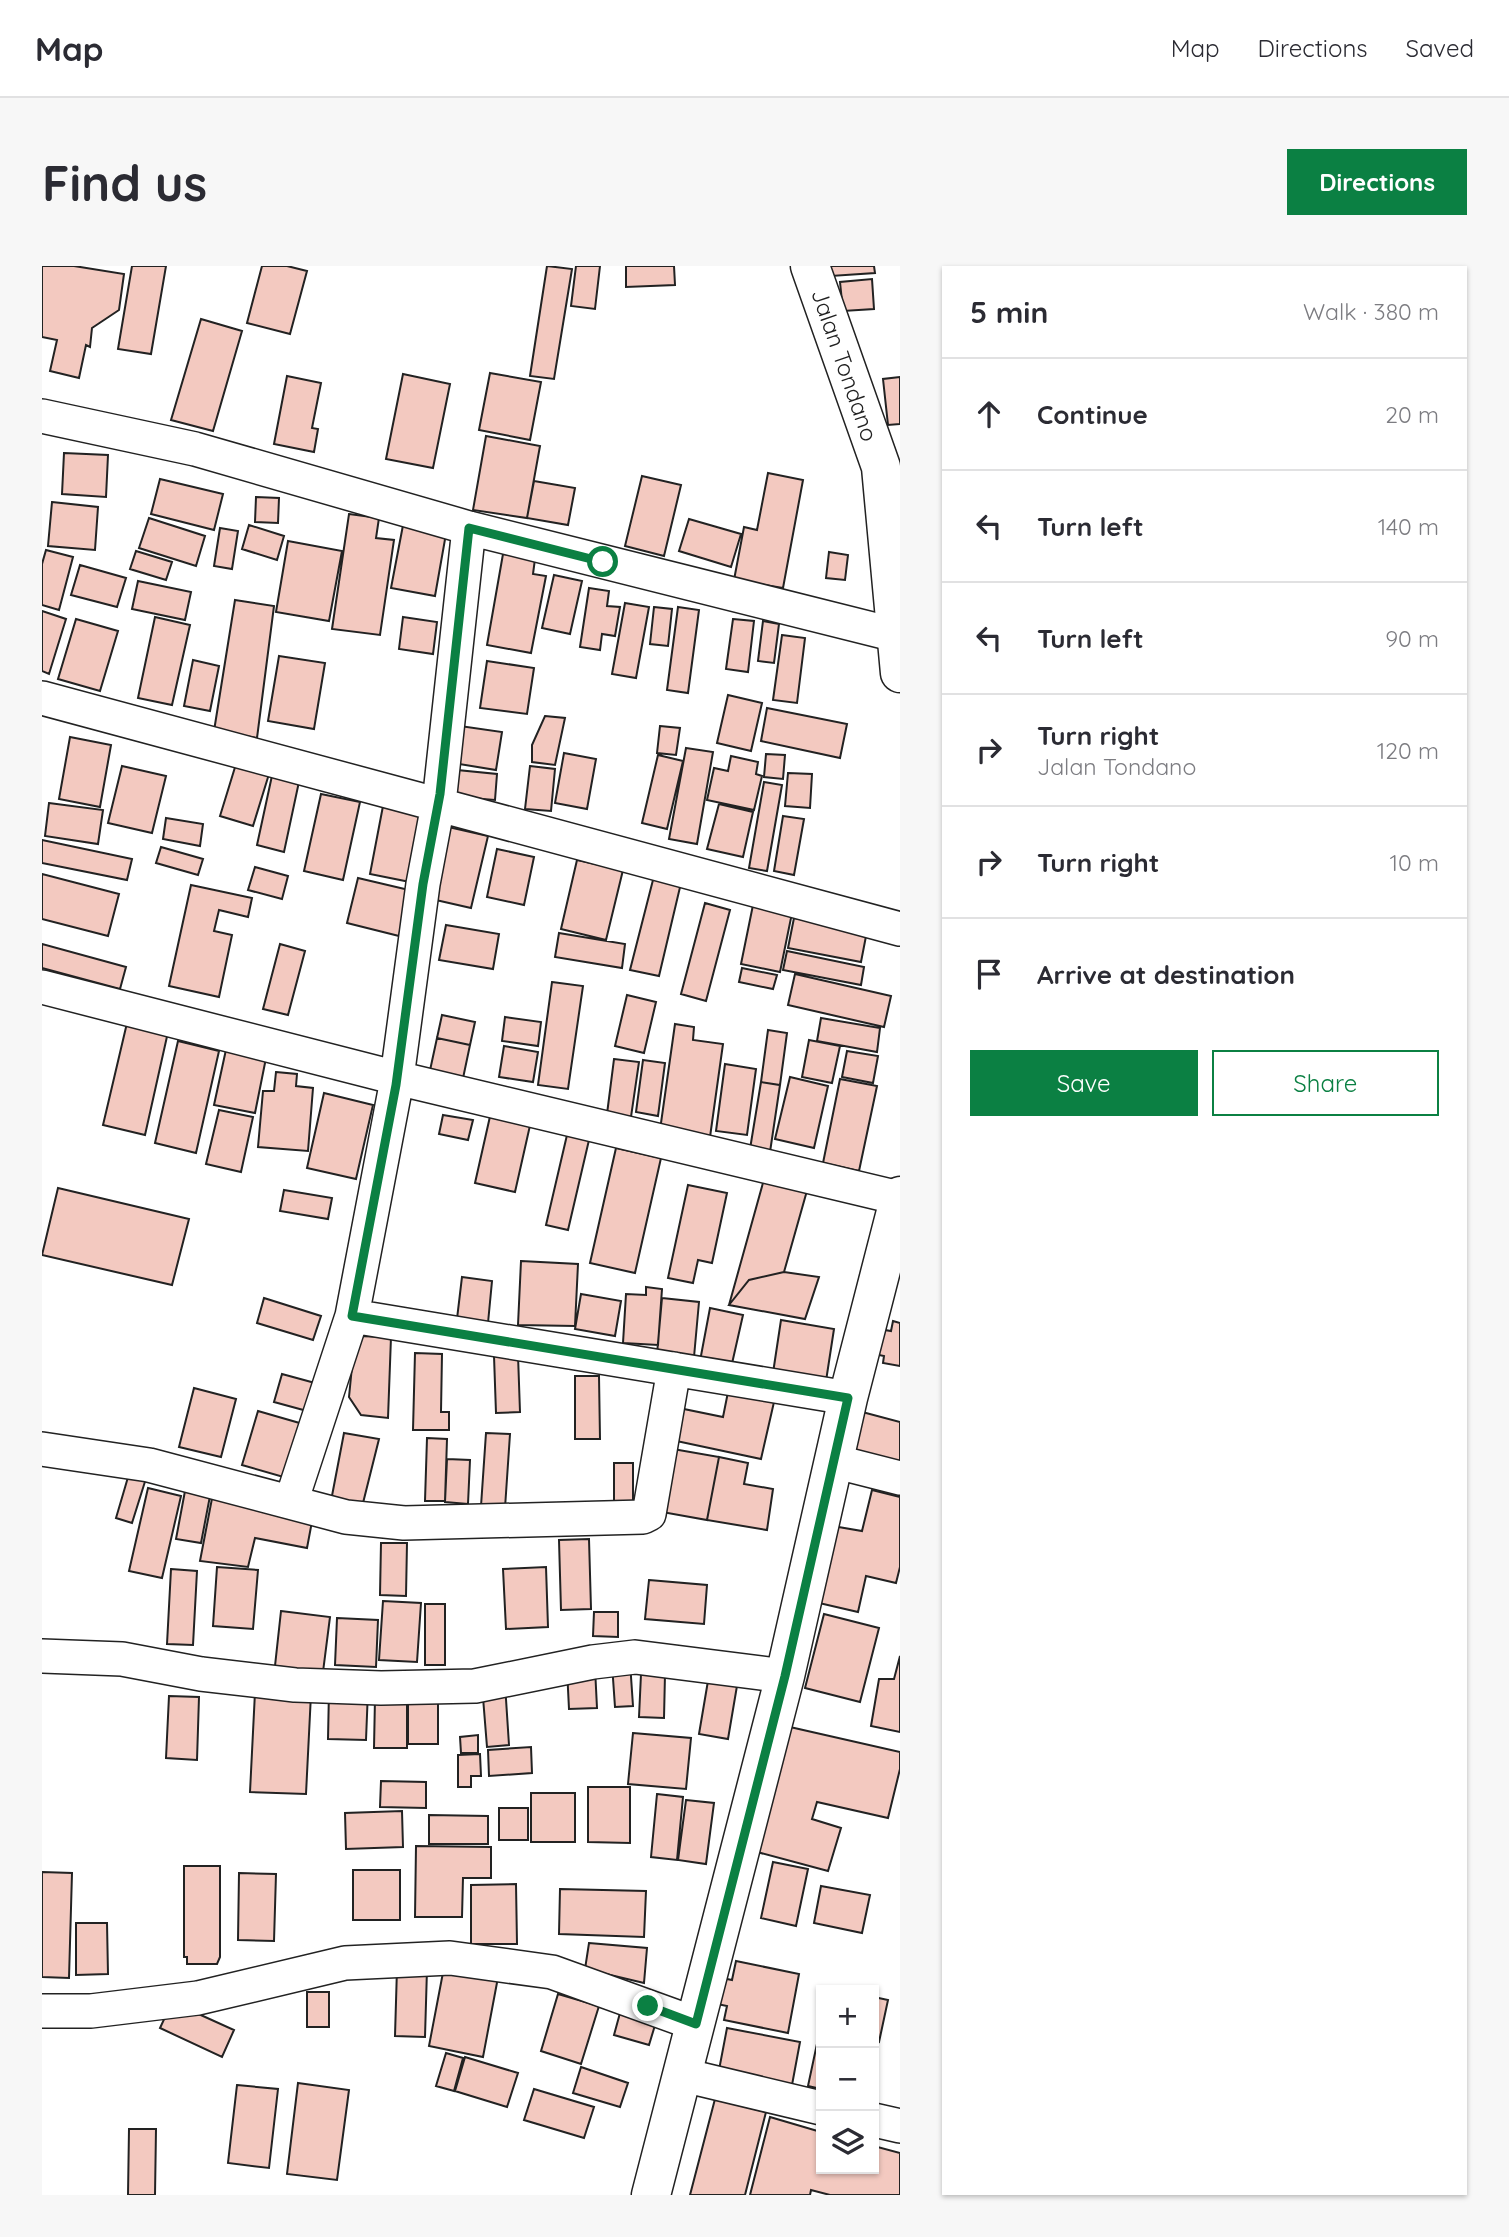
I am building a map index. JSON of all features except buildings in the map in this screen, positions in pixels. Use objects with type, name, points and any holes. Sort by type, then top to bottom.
[{"type":"street","name":"Jalan Tondano","points":[[810,266],[890,465],[900,673]]},
{"type":"street","points":[[42,416],[195,449],[469,528],[899,635]]},
{"type":"street","points":[[291,1502],[352,1316],[397,1078],[438,804],[469,528]]},
{"type":"street","points":[[42,698],[900,929]]},
{"type":"street","points":[[42,987],[397,1078],[900,1197],[848,1398],[785,1676],[651,2195]]},
{"type":"street","points":[[352,1316],[848,1398]]},
{"type":"street","points":[[42,1449],[149,1465],[346,1517],[404,1523],[647,1515],[674,1369]]},
{"type":"street","points":[[833,1461],[900,1478]]},
{"type":"street","points":[[42,1657],[122,1659],[201,1674],[295,1685],[381,1688],[475,1686],[593,1662],[635,1657],[785,1676]]},
{"type":"street","points":[[42,2011],[91,2011],[198,1998],[345,1963],[450,1958],[552,1972],[696,2024]]},
{"type":"street","points":[[683,2075],[816,2107]]},
{"type":"street","points":[[879,2121],[900,2126]]},
{"type":"route","points":[[603,562],[469,528],[440,794],[423,884],[396,1085],[352,1316],[848,1398],[785,1676],[696,2024],[648,2006]]}]
